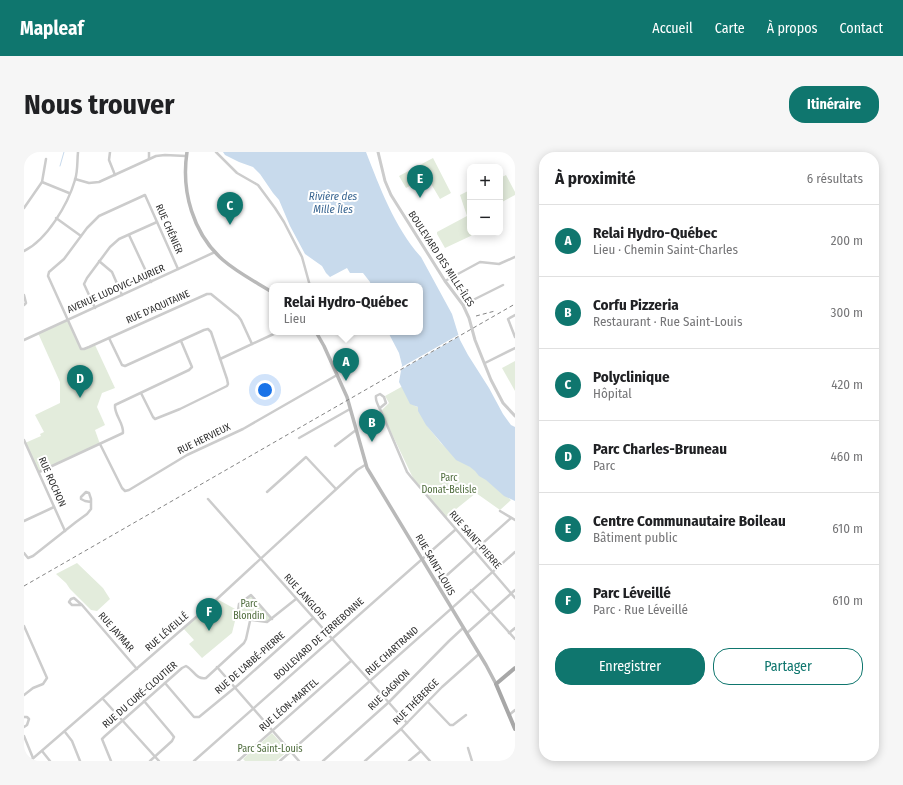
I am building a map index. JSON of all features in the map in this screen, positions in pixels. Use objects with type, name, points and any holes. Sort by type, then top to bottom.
[{"type":"main road","points":[[187,154],[185,177],[188,198],[198,225],[215,252],[232,267],[269,290]]},
{"type":"main road","name":"RUE SAINT-LOUIS","points":[[318,335],[337,375],[350,408],[365,465],[479,654],[496,684],[515,728]]},
{"type":"main road","points":[[496,684],[515,668]]},
{"type":"street","points":[[24,251],[36,244],[65,204],[75,179],[78,152]]},
{"type":"street","points":[[110,152],[109,160],[115,175]]},
{"type":"street","points":[[149,152],[149,159]]},
{"type":"street","points":[[216,152],[237,173],[258,185],[275,208],[302,257],[309,283]]},
{"type":"street","name":"BOULEVARD DES MILLE-ÎLES","points":[[378,152],[385,181],[391,195],[445,281],[463,305],[491,380],[503,404],[515,416]]},
{"type":"street","points":[[75,179],[89,183],[99,182],[149,159],[165,154],[187,154]]},
{"type":"street","points":[[24,208],[42,182],[46,159]]},
{"type":"street","points":[[42,182],[70,193]]},
{"type":"street","name":"RUE CHÉNIER","points":[[81,236],[98,216],[145,195],[178,269]]},
{"type":"street","points":[[56,218],[81,236],[68,254],[49,272],[48,276],[67,320]]},
{"type":"street","points":[[95,308],[84,284],[99,261],[110,247],[119,239],[157,222]]},
{"type":"street","points":[[129,235],[150,282]]},
{"type":"street","name":"AVENUE LUDOVIC-LAURIER","points":[[24,340],[215,252]]},
{"type":"street","points":[[445,281],[480,262],[499,264],[515,257]]},
{"type":"street","points":[[99,261],[112,272],[122,295]]},
{"type":"street","points":[[463,305],[503,285]]},
{"type":"street","name":"RUE D'AQUITAINE","points":[[67,320],[81,349],[84,349],[207,294],[211,294],[238,316],[252,344]]},
{"type":"street","points":[[24,295],[26,303],[24,305]]},
{"type":"street","points":[[515,315],[508,320],[515,337]]},
{"type":"street","points":[[109,338],[119,361],[125,366],[208,329],[227,379],[227,386],[180,409],[155,419],[141,393]]},
{"type":"street","points":[[220,359],[272,335]]},
{"type":"street","points":[[39,472],[123,433],[124,429],[115,409],[115,405],[189,370],[192,367],[181,341]]},
{"type":"street","points":[[485,363],[515,348]]},
{"type":"street","name":"RUE HERVIEUX","points":[[100,444],[122,488],[125,491],[129,490],[187,455],[242,429],[337,375]]},
{"type":"street","name":"RUE SAINT-PIERRE","points":[[380,408],[386,403],[384,396],[380,394],[376,396],[376,398],[380,408],[411,477],[515,598]]},
{"type":"street","points":[[299,438],[350,408]]},
{"type":"street","points":[[335,446],[356,430]]},
{"type":"street","name":"RUE ROCHON","points":[[24,440],[65,531]]},
{"type":"street","points":[[267,492],[306,457],[336,489]]},
{"type":"street","name":"RUE LÉVEILLÉ","points":[[30,761],[137,669],[261,559],[357,470],[365,465]]},
{"type":"street","points":[[24,553],[28,558],[34,556],[87,514],[91,509],[91,502],[89,493],[86,492],[83,494],[81,499],[91,502]]},
{"type":"street","name":"RUE LANGLOIS","points":[[208,499],[407,723]]},
{"type":"street","points":[[24,521],[54,507]]},
{"type":"street","points":[[500,511],[515,520]]},
{"type":"street","points":[[437,584],[511,518]]},
{"type":"street","name":"BOULEVARD DE TERREBONNE","points":[[194,761],[455,530]]},
{"type":"street","name":"RUE CHARTRAND","points":[[280,761],[515,552]]},
{"type":"street","points":[[471,590],[515,639]]},
{"type":"street","points":[[466,633],[515,590]]},
{"type":"street","points":[[272,619],[251,595],[239,604],[236,616],[239,619],[264,622],[272,619],[296,598]]},
{"type":"street","name":"RUE JAYMAR","points":[[82,605],[72,605],[69,602],[74,598],[82,605],[137,669]]},
{"type":"street","name":"RUE DE L'ABBÉ-PIERRE","points":[[165,683],[194,717],[196,718],[201,716],[313,618]]},
{"type":"street","name":"RUE DU CURÉ-CLOUTIER","points":[[111,761],[102,739],[182,668],[186,666],[190,668],[198,677],[206,678],[244,643],[250,620]]},
{"type":"street","points":[[24,626],[47,678],[43,684],[33,688],[24,695]]},
{"type":"street","name":"RUE GAGNON","points":[[323,761],[389,702],[463,628]]},
{"type":"street","points":[[509,633],[515,628]]},
{"type":"street","name":"RUE THÉBERGE","points":[[365,761],[401,729],[479,654]]},
{"type":"street","name":"RUE LÉON-MARTEL","points":[[238,761],[351,661]]},
{"type":"street","points":[[218,667],[299,761]]},
{"type":"street","points":[[103,699],[159,761]]},
{"type":"street","points":[[144,701],[174,737],[172,741],[150,761]]},
{"type":"street","points":[[428,702],[450,725],[454,725],[466,715]]},
{"type":"street","points":[[509,716],[515,710]]},
{"type":"street","points":[[24,717],[29,719],[27,725],[24,726]]},
{"type":"street","points":[[401,729],[430,761]]},
{"type":"street","points":[[65,732],[72,741],[80,761]]},
{"type":"street","points":[[24,736],[33,758]]},
{"type":"street","points":[[468,748],[472,761]]},
{"type":"street","points":[[409,761],[421,750]]},
{"type":"street","points":[[42,751],[50,761]]},
{"type":"green space","points":[[433,158],[451,193],[440,199],[427,177],[406,188],[399,176]]},
{"type":"green space","points":[[506,175],[515,192],[515,195],[503,201],[503,200],[503,176]]},
{"type":"green space","points":[[467,192],[467,216],[460,195]]},
{"type":"green space","points":[[467,216],[467,236],[471,236],[445,248],[437,232]]},
{"type":"green space","points":[[67,320],[81,349],[95,345],[115,388],[102,393],[97,407],[105,425],[95,430],[100,444],[39,472],[25,443],[41,436],[40,434],[44,432],[35,415],[60,403],[60,382],[38,333]]},
{"type":"green space","points":[[515,361],[515,391],[502,368]]},
{"type":"green space","name":"Parc Donat-Belisle","points":[[403,386],[415,406],[418,407],[428,427],[441,443],[461,461],[474,469],[511,500],[500,510],[476,493],[445,518],[413,478],[381,411],[389,403],[385,396]]},
{"type":"green space","points":[[77,563],[103,588],[110,599],[97,611],[91,610],[56,574]]},
{"type":"green space","name":"Parc Blondin","points":[[251,595],[272,619],[267,622],[237,618],[232,633],[202,658],[189,644],[194,640],[183,628],[217,599],[237,610],[239,604]]},
{"type":"green space","name":"Parc Saint-Louis","points":[[272,733],[288,751],[276,761],[245,761],[243,759]]},
{"type":"water","name":"Rivière des Mille Îles","points":[[223,152],[366,152],[396,221],[421,257],[452,314],[460,340],[468,355],[489,388],[503,414],[511,425],[515,427],[515,501],[504,496],[470,467],[456,460],[426,425],[418,411],[418,407],[410,404],[399,382],[402,365],[399,353],[390,335],[423,335],[423,283],[370,283],[363,273],[350,273],[347,268],[330,277],[322,266],[305,254],[290,226],[279,200],[260,174],[253,167],[225,155]]},
{"type":"pier","points":[[460,334],[460,336],[399,371],[400,368]]},
{"type":"waterway","points":[[60,166],[64,152]]},
{"type":"railway","points":[[24,586],[515,304]]},
{"type":"railway","points":[[476,316],[495,311]]},
{"type":"place","name":"Centre Communautaire Boileau","points":[[420,198]]},
{"type":"place","name":"Polyclinique","points":[[230,225]]},
{"type":"place","name":"Relai Hydro-Québec","points":[[346,381]]},
{"type":"place","name":"Parc Charles-Bruneau","points":[[80,398]]},
{"type":"place","name":"Corfu Pizzeria","points":[[372,442]]},
{"type":"place","name":"Parc Léveillé","points":[[209,631]]}]
